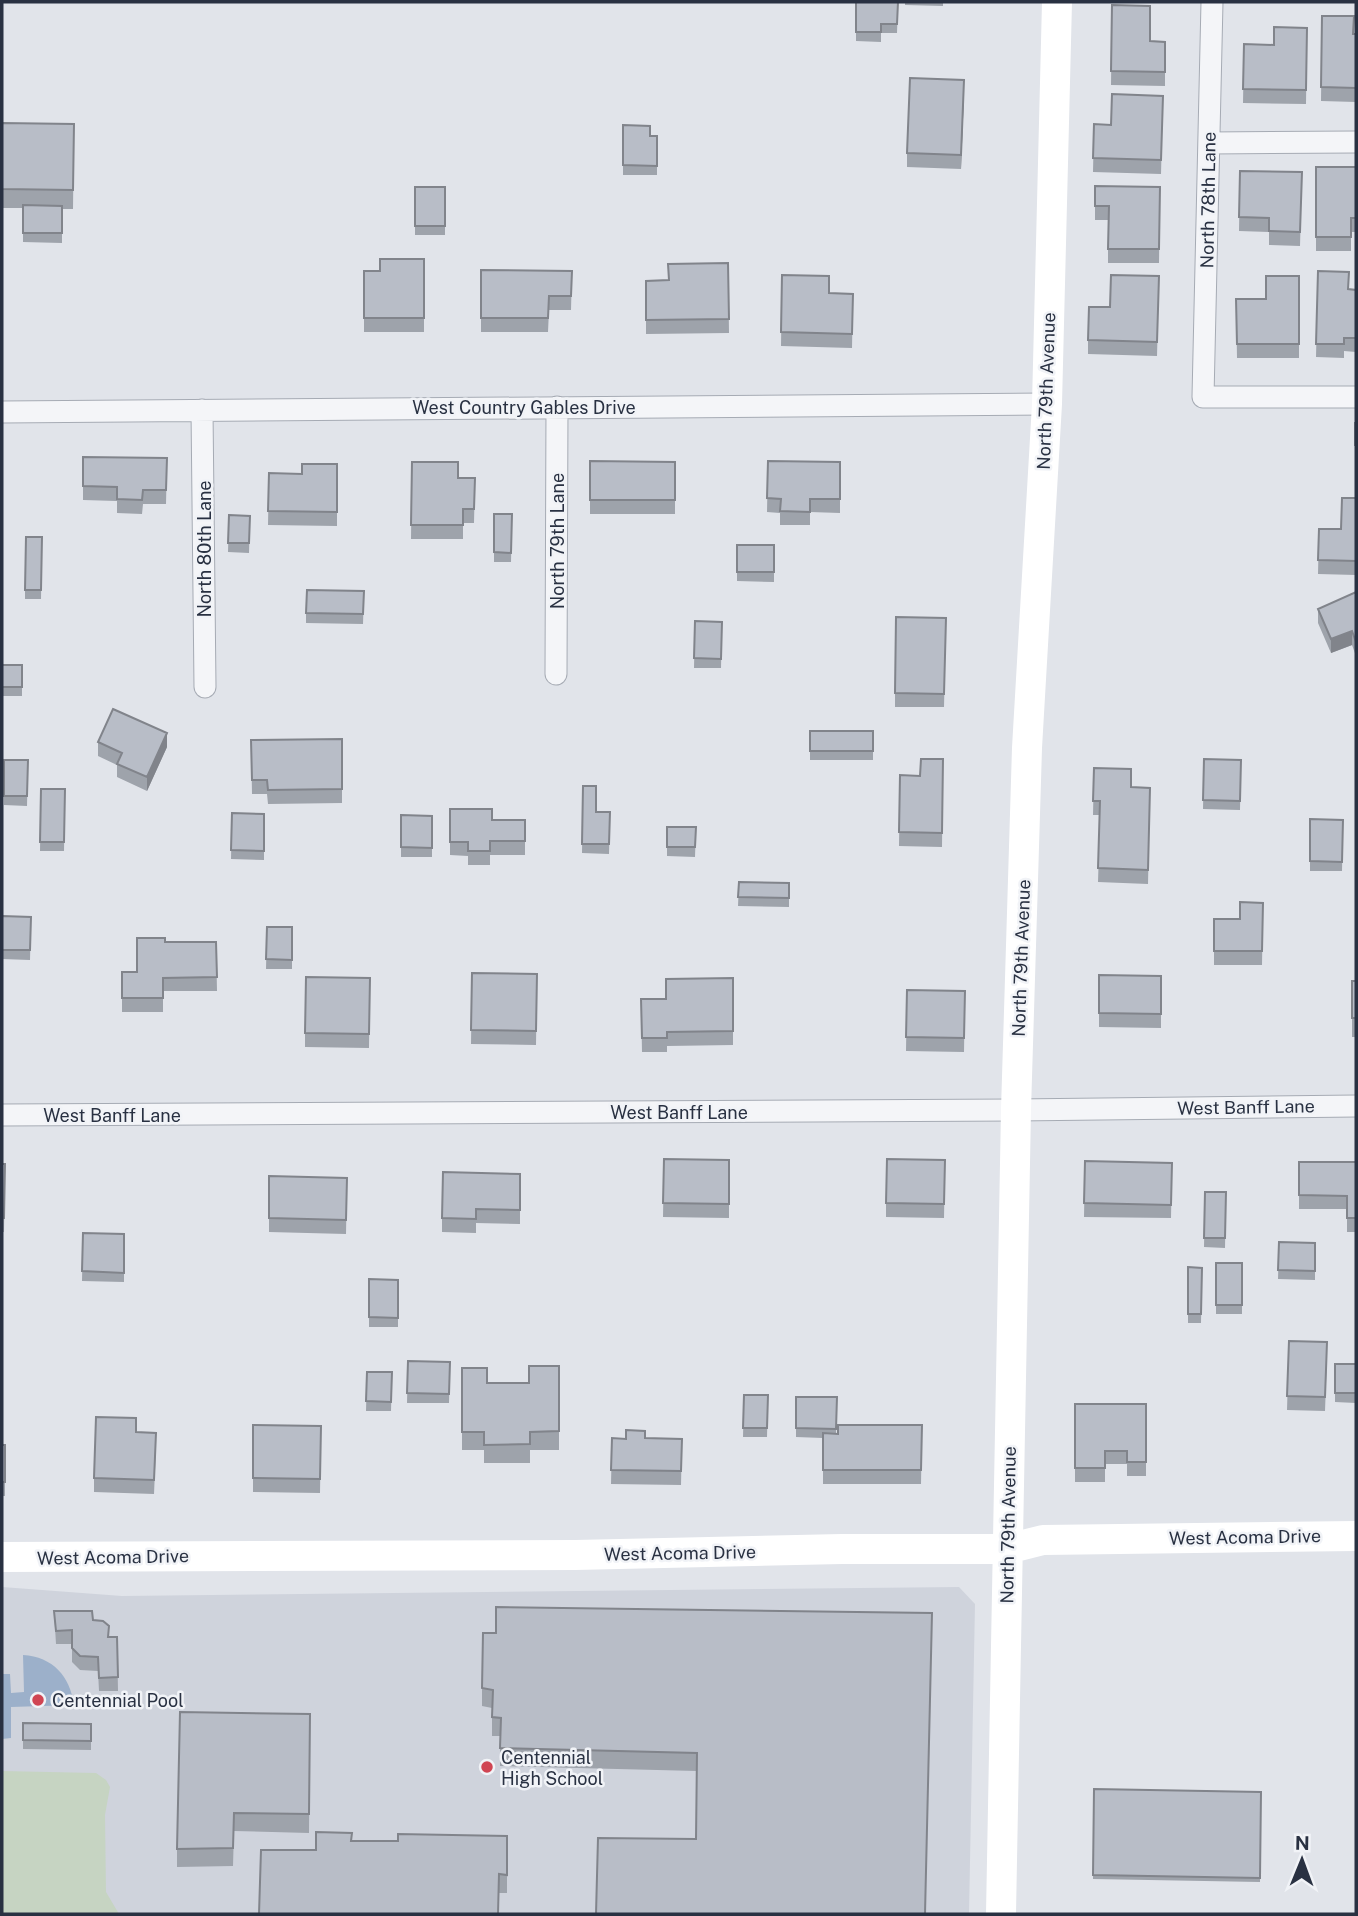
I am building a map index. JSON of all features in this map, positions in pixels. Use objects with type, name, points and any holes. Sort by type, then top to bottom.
[{"type":"street","name":"North 79th Avenue","points":[[1000,1914],[1027,748],[1047,404],[1057,2]]},
{"type":"street","name":"North 78th Lane","points":[[1212,2],[1203,397],[1356,397]]},
{"type":"street","points":[[1209,143],[1356,142]]},
{"type":"street","name":"West Country Gables Drive","points":[[2,412],[1047,404]]},
{"type":"street","name":"North 79th Lane","points":[[556,674],[557,407]]},
{"type":"street","name":"North 80th Lane","points":[[202,410],[205,687]]},
{"type":"street","name":"West Banff Lane","points":[[2,1115],[1356,1106]]},
{"type":"street","name":"West Acoma Drive","points":[[2,1557],[561,1555],[1007,1549],[1043,1540],[1356,1536]]},
{"type":"shaded area","name":"Centennial High School","points":[[2,1587],[122,1596],[959,1587],[975,1604],[969,1914],[2,1914]]},
{"type":"green space","points":[[2,1771],[96,1773],[106,1780],[110,1787],[105,1815],[106,1892],[119,1914],[2,1914]]},
{"type":"water","name":"Centennial Pool","points":[[23,1655],[43,1660],[58,1670],[69,1685],[74,1705],[11,1707],[11,1738],[2,1739],[2,1674],[10,1674],[11,1693],[24,1692]]},
{"type":"building","points":[[856,2],[898,2],[897,24],[881,24],[881,32],[856,32]]},
{"type":"building","points":[[1112,5],[1150,6],[1150,41],[1165,42],[1165,72],[1111,71]]},
{"type":"building","points":[[1322,16],[1354,16],[1356,88],[1321,87]]},
{"type":"building","points":[[1274,27],[1307,28],[1306,90],[1243,89],[1244,44],[1274,45]]},
{"type":"building","points":[[910,78],[964,80],[961,155],[907,153]]},
{"type":"building","points":[[1112,94],[1163,96],[1161,160],[1093,158],[1094,124],[1111,125]]},
{"type":"building","points":[[2,123],[74,124],[73,190],[2,189]]},
{"type":"building","points":[[623,125],[650,126],[650,136],[657,136],[657,166],[623,165]]},
{"type":"building","points":[[1316,167],[1356,167],[1356,218],[1351,218],[1351,237],[1316,237]]},
{"type":"building","points":[[1240,171],[1302,172],[1300,232],[1269,231],[1269,218],[1239,217]]},
{"type":"building","points":[[1095,186],[1160,187],[1159,249],[1108,249],[1109,206],[1095,206]]},
{"type":"building","points":[[415,187],[445,187],[445,226],[415,226]]},
{"type":"building","points":[[23,205],[62,206],[62,233],[23,233]]},
{"type":"building","points":[[380,259],[424,259],[424,318],[364,318],[364,271],[380,271]]},
{"type":"building","points":[[728,263],[729,319],[646,320],[646,281],[669,280],[668,264]]},
{"type":"building","points":[[481,270],[572,271],[571,296],[549,296],[548,318],[481,318]]},
{"type":"building","points":[[1318,271],[1349,272],[1348,289],[1356,290],[1356,338],[1344,338],[1344,344],[1316,344]]},
{"type":"building","points":[[782,275],[829,276],[829,293],[853,294],[852,334],[781,332]]},
{"type":"building","points":[[1111,275],[1159,276],[1157,342],[1088,340],[1089,307],[1110,307]]},
{"type":"building","points":[[1266,276],[1299,276],[1299,344],[1237,344],[1236,299],[1266,299]]},
{"type":"building","points":[[83,457],[167,458],[166,490],[143,490],[142,500],[117,499],[117,487],[83,486]]},
{"type":"building","points":[[590,461],[675,462],[675,500],[590,500]]},
{"type":"building","points":[[768,461],[840,462],[840,499],[810,499],[810,512],[780,511],[781,499],[767,498]]},
{"type":"building","points":[[412,462],[458,462],[458,478],[475,478],[474,509],[463,509],[463,525],[411,525]]},
{"type":"building","points":[[302,464],[337,464],[337,512],[268,511],[269,473],[302,474]]},
{"type":"building","points":[[1342,498],[1356,498],[1356,561],[1318,560],[1319,529],[1341,529]]},
{"type":"building","points":[[494,514],[512,514],[511,553],[494,552]]},
{"type":"building","points":[[229,515],[250,516],[249,543],[228,543]]},
{"type":"building","points":[[26,537],[42,537],[41,590],[25,590]]},
{"type":"building","points":[[737,545],[774,545],[774,572],[737,572]]},
{"type":"building","points":[[307,590],[364,591],[363,614],[306,613]]},
{"type":"building","points":[[1356,592],[1356,642],[1352,631],[1331,639],[1318,609]]},
{"type":"building","points":[[896,617],[946,618],[944,694],[895,693]]},
{"type":"building","points":[[695,621],[722,622],[721,659],[694,658]]},
{"type":"building","points":[[2,665],[22,665],[22,687],[2,687]]},
{"type":"building","points":[[113,709],[167,733],[147,777],[117,764],[122,753],[98,742]]},
{"type":"building","points":[[810,731],[873,731],[873,751],[810,751]]},
{"type":"building","points":[[342,739],[342,789],[268,790],[267,780],[252,780],[251,740]]},
{"type":"building","points":[[921,759],[943,759],[942,833],[899,832],[900,775],[920,776]]},
{"type":"building","points":[[1204,759],[1241,760],[1240,801],[1203,800]]},
{"type":"building","points":[[4,760],[28,760],[27,796],[4,796]]},
{"type":"building","points":[[1094,768],[1131,769],[1131,787],[1150,788],[1148,870],[1098,868],[1100,801],[1093,801]]},
{"type":"building","points":[[583,786],[596,786],[596,812],[610,812],[609,844],[582,844]]},
{"type":"building","points":[[41,789],[65,789],[64,842],[40,842]]},
{"type":"building","points":[[450,809],[492,809],[492,820],[525,820],[525,841],[490,841],[490,851],[468,851],[468,842],[450,842]]},
{"type":"building","points":[[232,813],[264,814],[264,851],[231,850]]},
{"type":"building","points":[[401,815],[432,816],[432,848],[401,847]]},
{"type":"building","points":[[1310,819],[1343,820],[1342,862],[1310,861]]},
{"type":"building","points":[[667,827],[696,827],[695,847],[667,847]]},
{"type":"building","points":[[739,882],[789,883],[789,898],[738,897]]},
{"type":"building","points":[[1240,902],[1263,903],[1262,951],[1214,951],[1214,919],[1240,919]]},
{"type":"building","points":[[2,916],[31,917],[30,950],[2,950]]},
{"type":"building","points":[[267,927],[292,927],[292,960],[266,959]]},
{"type":"building","points":[[137,938],[165,938],[165,942],[216,942],[217,977],[163,978],[163,998],[122,998],[122,972],[137,972]]},
{"type":"building","points":[[472,973],[537,974],[536,1031],[471,1030]]},
{"type":"building","points":[[1099,975],[1161,976],[1161,1014],[1099,1013]]},
{"type":"building","points":[[306,977],[370,978],[369,1034],[305,1033]]},
{"type":"building","points":[[733,978],[733,1031],[667,1032],[667,1038],[642,1038],[641,999],[666,999],[666,979]]},
{"type":"building","points":[[1352,981],[1356,981],[1356,1018],[1352,1018]]},
{"type":"building","points":[[907,990],[965,991],[964,1038],[906,1037]]},
{"type":"building","points":[[664,1159],[729,1160],[729,1204],[663,1203]]},
{"type":"building","points":[[887,1159],[945,1160],[944,1204],[886,1203]]},
{"type":"building","points":[[1085,1161],[1172,1163],[1171,1205],[1084,1203]]},
{"type":"building","points":[[1299,1162],[1356,1162],[1356,1218],[1347,1218],[1347,1196],[1299,1195]]},
{"type":"building","points":[[2,1164],[5,1164],[4,1218],[2,1218]]},
{"type":"building","points":[[443,1172],[520,1174],[520,1210],[476,1209],[476,1219],[442,1218]]},
{"type":"building","points":[[269,1176],[347,1178],[346,1220],[269,1218]]},
{"type":"building","points":[[1205,1192],[1226,1192],[1225,1238],[1204,1238]]},
{"type":"building","points":[[83,1233],[124,1234],[124,1273],[82,1271]]},
{"type":"building","points":[[1279,1242],[1315,1243],[1315,1271],[1278,1270]]},
{"type":"building","points":[[1216,1263],[1242,1263],[1242,1305],[1216,1305]]},
{"type":"building","points":[[1188,1267],[1202,1268],[1201,1314],[1188,1314]]},
{"type":"building","points":[[369,1279],[398,1280],[398,1318],[369,1317]]},
{"type":"building","points":[[1289,1341],[1327,1342],[1325,1397],[1287,1396]]},
{"type":"building","points":[[408,1361],[450,1362],[449,1394],[407,1393]]},
{"type":"building","points":[[1335,1364],[1356,1364],[1356,1393],[1335,1393]]},
{"type":"building","points":[[529,1366],[559,1366],[559,1431],[530,1432],[530,1444],[484,1445],[484,1432],[462,1432],[462,1368],[487,1368],[487,1383],[529,1383]]},
{"type":"building","points":[[367,1372],[392,1372],[391,1402],[366,1401]]},
{"type":"building","points":[[744,1395],[768,1395],[767,1428],[743,1428]]},
{"type":"building","points":[[796,1397],[837,1397],[836,1429],[796,1428]]},
{"type":"building","points":[[1075,1404],[1146,1404],[1146,1462],[1127,1462],[1127,1451],[1105,1451],[1105,1468],[1075,1468]]},
{"type":"building","points":[[96,1417],[136,1418],[136,1432],[156,1433],[154,1480],[94,1478]]},
{"type":"building","points":[[253,1425],[321,1426],[320,1479],[253,1478]]},
{"type":"building","points":[[838,1425],[922,1425],[921,1470],[823,1470],[823,1433],[838,1434]]},
{"type":"building","points":[[626,1430],[645,1431],[645,1438],[682,1439],[681,1471],[611,1470],[612,1438],[626,1439]]},
{"type":"building","points":[[2,1445],[5,1445],[5,1482],[2,1482]]},
{"type":"building","points":[[496,1607],[932,1613],[925,1914],[596,1914],[598,1838],[696,1839],[697,1753],[500,1748],[501,1718],[492,1717],[493,1690],[482,1688],[483,1633],[496,1633]]},
{"type":"building","points":[[54,1611],[92,1611],[93,1620],[103,1621],[109,1626],[108,1637],[117,1637],[118,1677],[99,1678],[98,1657],[80,1656],[72,1648],[72,1630],[56,1631]]},
{"type":"building","points":[[180,1712],[310,1714],[309,1814],[234,1813],[233,1848],[177,1849]]},
{"type":"building","points":[[23,1723],[91,1724],[91,1741],[23,1740]]},
{"type":"building","points":[[1094,1789],[1261,1792],[1260,1878],[1093,1875]]},
{"type":"building","points":[[316,1832],[352,1833],[351,1841],[398,1841],[398,1834],[507,1836],[507,1875],[499,1874],[498,1914],[259,1914],[261,1850],[316,1850]]},
{"type":"place","name":"Centennial Pool","points":[[38,1700]]},
{"type":"place","name":"Centennial High School","points":[[487,1767]]}]
